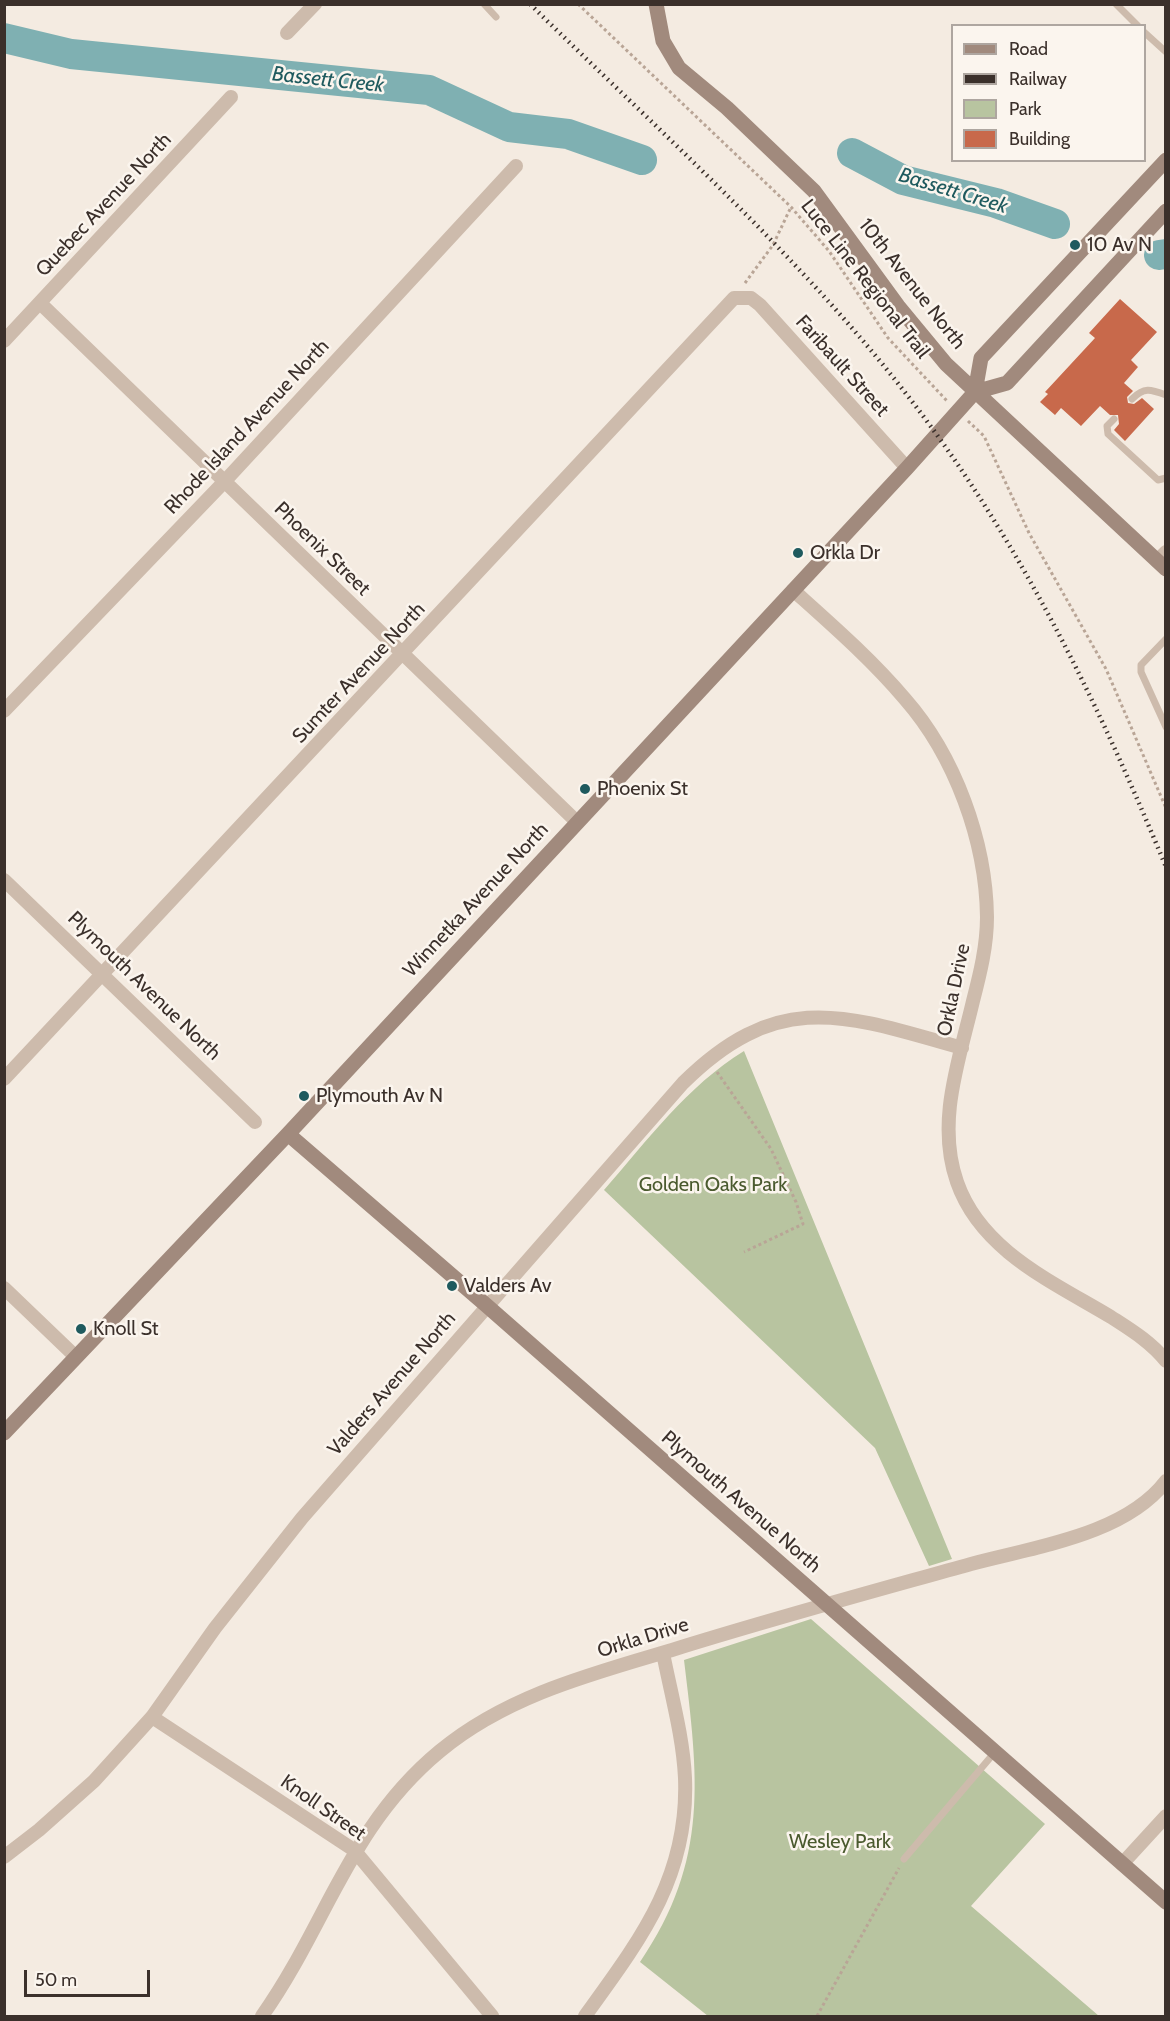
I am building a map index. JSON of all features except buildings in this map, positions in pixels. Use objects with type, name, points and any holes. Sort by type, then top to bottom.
[{"type":"main road","name":"10th Avenue North","points":[[656,4],[663,41],[678,68],[727,108],[814,191],[921,334],[975,392],[1163,560]]},
{"type":"main road","points":[[1166,160],[981,358],[975,392],[1007,383],[1166,211]]},
{"type":"main road","name":"Winnetka Avenue North","points":[[4,1433],[288,1134],[975,392]]},
{"type":"main road","name":"Plymouth Avenue North","points":[[288,1134],[1166,1902]]},
{"type":"street","points":[[287,33],[315,4]]},
{"type":"street","name":"Quebec Avenue North","points":[[4,341],[231,97]]},
{"type":"street","name":"Rhode Island Avenue North","points":[[4,711],[224,482],[516,166]]},
{"type":"street","name":"Faribault Street","points":[[743,296],[760,305],[907,468]]},
{"type":"street","name":"Sumter Avenue North","points":[[4,1079],[404,654],[727,304],[734,298],[743,296]]},
{"type":"street","name":"Phoenix Street","points":[[40,303],[577,822]]},
{"type":"street","name":"Orkla Drive","points":[[793,590],[874,665],[907,700],[934,737],[968,812],[981,869],[987,917],[982,965],[952,1088],[948,1131],[950,1153],[958,1184],[974,1214],[990,1237],[1016,1259],[1133,1331],[1155,1348],[1166,1361]]},
{"type":"street","name":"Plymouth Avenue North","points":[[4,880],[255,1122]]},
{"type":"street","name":"Valders Avenue North","points":[[4,1857],[39,1830],[94,1780],[152,1717],[262,1566],[486,1305],[683,1083],[708,1058],[738,1037],[771,1024],[806,1017],[842,1017],[875,1023],[962,1048]]},
{"type":"street","points":[[4,1288],[76,1357]]},
{"type":"street","name":"Orkla Drive","points":[[262,2016],[306,1944],[354,1850],[401,1786],[441,1749],[490,1717],[536,1694],[575,1679],[825,1603],[1109,1526],[1155,1495],[1166,1481]]},
{"type":"street","points":[[585,2016],[638,1942],[664,1896],[675,1867],[684,1824],[685,1777],[663,1653]]},
{"type":"street","name":"Knoll Street","points":[[152,1717],[354,1850],[492,2016]]},
{"type":"street","points":[[1122,1864],[1166,1816]]},
{"type":"lane","points":[[484,4],[496,17]]},
{"type":"lane","points":[[1116,4],[1135,24]]},
{"type":"lane","points":[[1146,34],[1166,52]]},
{"type":"lane","points":[[1132,399],[1141,390],[1149,388],[1166,395]]},
{"type":"lane","points":[[1114,418],[1107,426],[1108,434],[1158,480],[1166,478]]},
{"type":"lane","points":[[1166,639],[1142,665],[1141,672],[1166,727]]},
{"type":"lane","points":[[904,1859],[995,1752]]},
{"type":"path","name":"Luce Line Regional Trail","points":[[578,4],[791,207],[829,251],[894,345],[984,436],[1029,533],[1106,669],[1166,808]]},
{"type":"path","points":[[743,296],[745,284],[773,244],[791,207]]},
{"type":"path","points":[[708,1058],[771,1149],[796,1202],[803,1224],[744,1252]]},
{"type":"path","points":[[817,2016],[904,1859]]},
{"type":"green space","name":"Golden Oaks Park","points":[[744,1051],[952,1559],[929,1566],[875,1448],[604,1190],[686,1097],[723,1065]]},
{"type":"green space","name":"Wesley Park","points":[[811,1619],[1045,1824],[971,1906],[1099,2016],[708,2016],[640,1962],[663,1924],[678,1888],[688,1852],[694,1816],[693,1742],[684,1660]]},
{"type":"waterway","name":"Bassett Creek","points":[[4,38],[71,54],[429,90],[509,127],[568,134],[642,160]]},
{"type":"waterway","name":"Bassett Creek","points":[[852,153],[903,180],[996,203],[1055,224]]},
{"type":"waterway","name":"Bassett Creek","points":[[1159,255],[1166,254]]},
{"type":"railway","points":[[530,4],[743,211],[795,265],[892,376],[937,435],[1005,538],[1064,645],[1118,755],[1166,867]]},
{"type":"place","name":"10 Av N","points":[[1075,245]]},
{"type":"place","name":"Orkla Dr","points":[[798,553]]},
{"type":"place","name":"Phoenix St","points":[[585,789]]},
{"type":"place","name":"Plymouth Av N","points":[[304,1096]]},
{"type":"place","name":"Valders Av","points":[[452,1286]]},
{"type":"place","name":"Knoll St","points":[[81,1329]]}]
